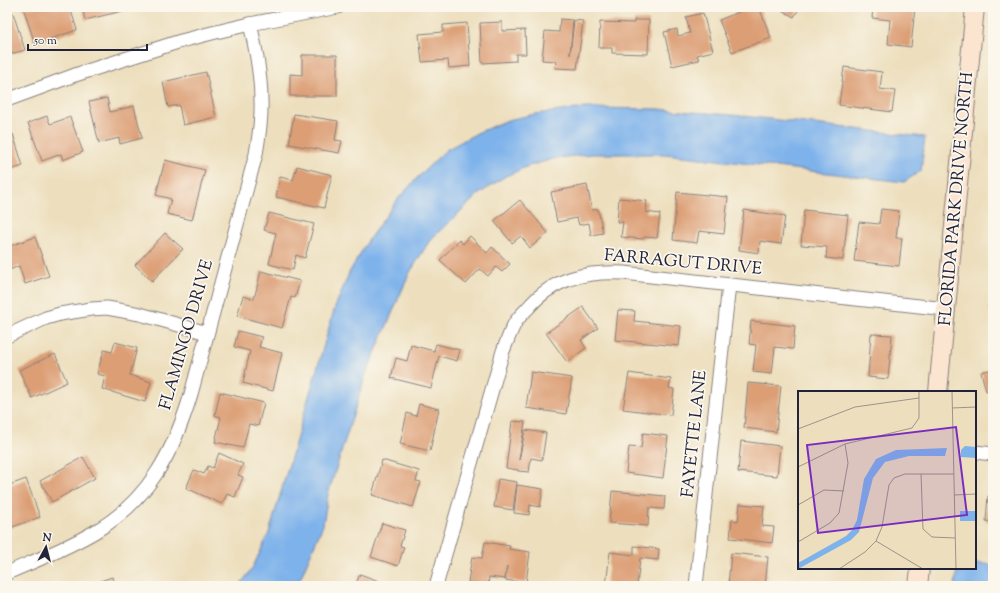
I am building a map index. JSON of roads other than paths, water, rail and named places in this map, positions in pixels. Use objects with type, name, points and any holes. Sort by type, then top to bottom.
[{"type":"street","points":[[7,100],[74,75],[150,50],[250,24],[338,7]]},
{"type":"street","name":"FLORIDA PARK DRIVE NORTH","points":[[938,391],[975,7]]},
{"type":"street","name":"FLAMINGO DRIVE","points":[[7,573],[64,548],[97,531],[114,520],[148,486],[172,447],[191,394],[251,174],[260,134],[262,102],[261,86],[255,45],[250,24]]},
{"type":"street","name":"FARRAGUT DRIVE","points":[[436,586],[503,351],[516,322],[532,302],[540,295],[560,283],[569,279],[595,273],[624,273],[946,309]]},
{"type":"street","name":"FAYETTE LANE","points":[[696,586],[729,285]]},
{"type":"street","points":[[7,336],[46,318],[60,314],[107,308],[140,314],[207,333]]},
{"type":"street","points":[[976,452],[993,454]]},
{"type":"street","points":[[918,586],[920,569]]},
{"type":"water","points":[[586,108],[658,109],[744,116],[925,137],[921,171],[904,182],[665,154],[593,154],[556,158],[526,167],[504,177],[479,194],[430,240],[409,274],[366,374],[328,494],[323,525],[301,577],[295,586],[239,586],[252,569],[269,533],[335,307],[350,271],[369,239],[398,199],[446,150],[477,133],[508,120],[535,114]]},
{"type":"water","points":[[976,563],[993,565],[993,586],[955,586],[957,569],[976,569]]}]
